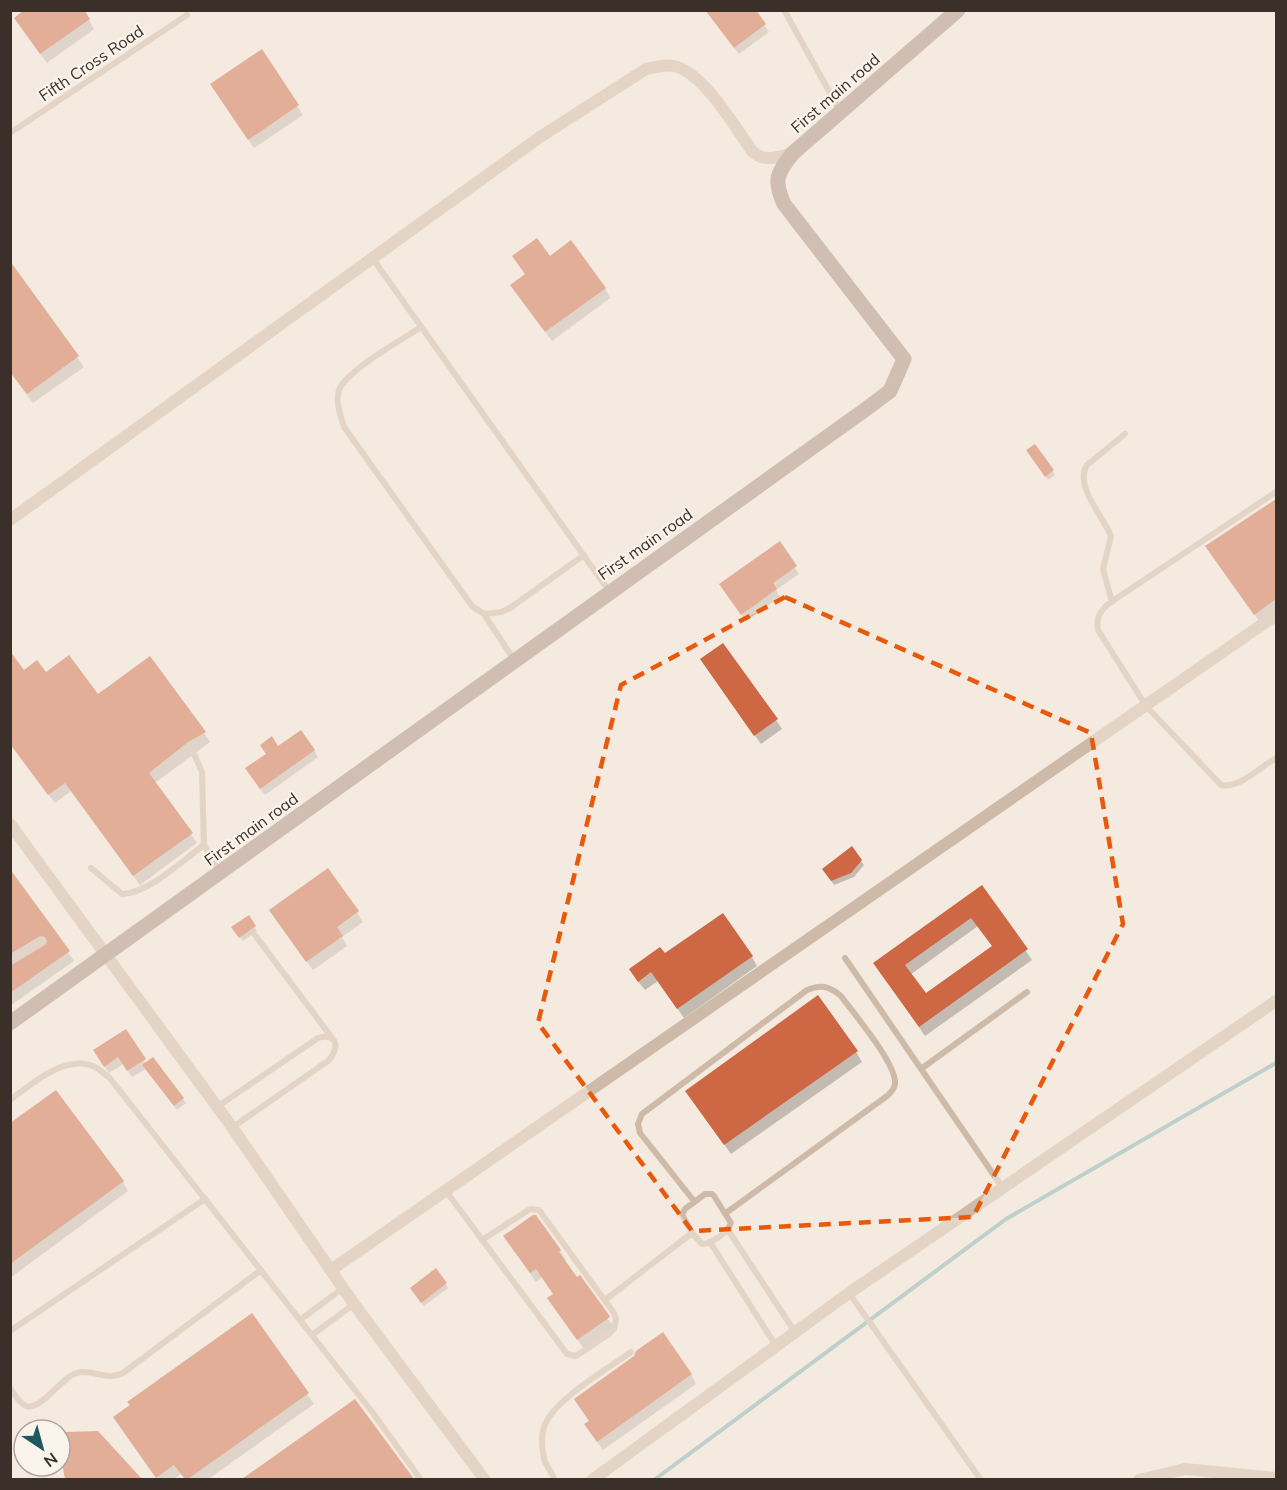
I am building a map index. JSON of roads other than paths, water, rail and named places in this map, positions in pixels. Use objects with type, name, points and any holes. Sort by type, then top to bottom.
[{"type":"street","name":"First main road","points":[[10,1023],[110,961],[221,873],[890,391],[904,359],[784,204],[777,185],[778,178],[780,169],[793,153],[958,10]]},
{"type":"street","points":[[10,520],[540,137],[646,69],[662,65],[673,66],[690,73],[711,95],[752,150],[760,157],[772,159],[793,153]]},
{"type":"street","points":[[331,1270],[1276,615]]},
{"type":"street","points":[[10,824],[218,1107],[354,1304],[484,1479]]},
{"type":"street","points":[[591,1479],[849,1293],[1276,1001]]},
{"type":"street","points":[[1139,1479],[1185,1469],[1276,1478]]},
{"type":"lane","points":[[784,10],[840,112]]},
{"type":"lane","name":"Fifth Cross Road","points":[[10,133],[187,15]]},
{"type":"lane","points":[[373,259],[610,591]]},
{"type":"lane","points":[[421,327],[374,357],[347,380],[339,390],[340,415],[344,427],[472,606],[484,614],[514,660]]},
{"type":"lane","points":[[1112,602],[1103,570],[1111,536],[1084,487],[1083,478],[1087,465],[1125,434]]},
{"type":"lane","points":[[1276,492],[1112,602],[1099,613],[1097,621],[1098,630],[1146,706],[1221,785],[1232,786],[1239,783],[1276,758]]},
{"type":"lane","points":[[484,614],[501,612],[510,608],[584,555]]},
{"type":"lane","points":[[191,747],[202,772],[204,845],[221,873]]},
{"type":"lane","points":[[91,868],[122,894],[133,894],[145,888],[204,845]]},
{"type":"lane","points":[[232,1127],[328,1061],[336,1050],[332,1039],[255,935]]},
{"type":"lane","points":[[10,961],[42,940]]},
{"type":"lane","points":[[845,958],[1002,1187]]},
{"type":"lane","points":[[694,1202],[640,1133],[638,1124],[642,1114],[807,990],[819,985],[831,987],[841,996],[890,1064],[895,1082],[894,1089],[726,1213]]},
{"type":"lane","points":[[921,1069],[1027,992]]},
{"type":"lane","points":[[218,1107],[318,1038],[327,1036],[332,1039]]},
{"type":"lane","points":[[10,1100],[50,1071],[74,1065],[92,1066],[109,1077],[373,1413],[421,1479]]},
{"type":"lane","points":[[446,1191],[482,1240],[567,1354],[576,1356],[614,1329],[616,1318],[605,1300],[538,1210],[530,1209],[482,1240]]},
{"type":"lane","points":[[705,1194],[712,1194],[726,1213],[731,1223],[728,1230],[710,1242],[702,1244],[692,1233],[682,1215],[685,1209],[705,1194]]},
{"type":"lane","points":[[10,1331],[205,1199]]},
{"type":"lane","points":[[728,1230],[795,1334]]},
{"type":"lane","points":[[605,1300],[692,1233]]},
{"type":"lane","points":[[710,1242],[776,1346]]},
{"type":"lane","points":[[10,1388],[19,1401],[26,1406],[31,1406],[45,1399],[69,1376],[81,1372],[114,1377],[123,1373],[261,1270]]},
{"type":"lane","points":[[300,1320],[343,1288]]},
{"type":"lane","points":[[849,1293],[981,1479]]},
{"type":"lane","points":[[312,1335],[354,1304]]},
{"type":"lane","points":[[555,1479],[545,1460],[543,1443],[544,1427],[552,1412],[567,1398],[631,1352]]},
{"type":"waterway","points":[[654,1480],[1006,1219],[1276,1063]]}]
